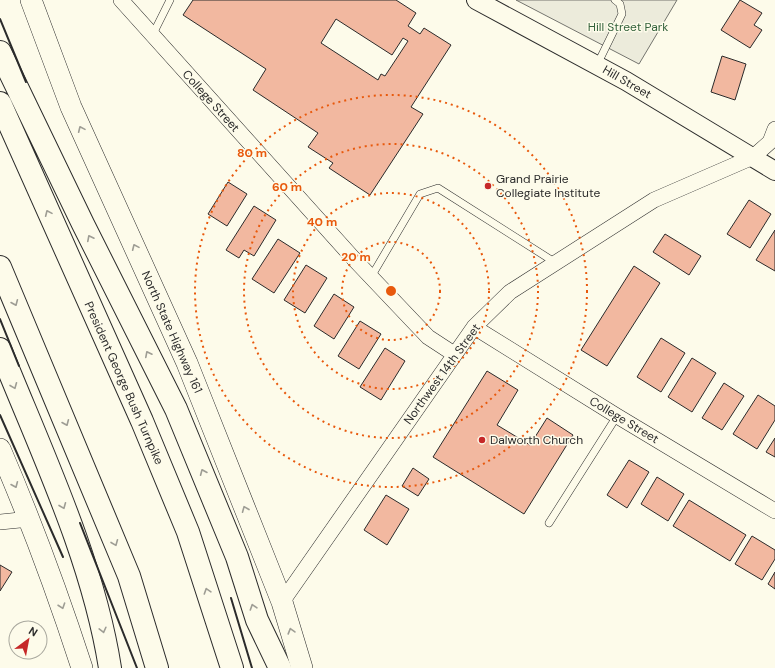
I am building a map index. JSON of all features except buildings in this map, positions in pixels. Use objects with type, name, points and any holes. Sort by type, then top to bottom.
[{"type":"highway","points":[[0,52],[79,217],[176,409],[237,557],[257,620],[280,668]]},
{"type":"highway","name":"President George Bush Turnpike","points":[[0,103],[142,421],[188,532],[232,668]]},
{"type":"highway","points":[[0,267],[129,576],[157,668]]},
{"type":"highway","points":[[0,349],[65,512],[87,574],[104,632],[110,668]]},
{"type":"main road","name":"North State Highway 161","points":[[31,0],[71,107],[187,363],[282,602],[302,668]]},
{"type":"main road","points":[[0,449],[30,519],[63,607],[82,668]]},
{"type":"street","name":"College Street","points":[[121,0],[371,277],[428,337],[454,354]]},
{"type":"street","name":"Hill Street","points":[[479,1],[597,65],[775,171]]},
{"type":"street","name":"Northwest 14th Street","points":[[282,602],[454,354],[474,327],[510,292],[654,200],[753,157],[770,142],[775,129]]},
{"type":"street","name":"College Street","points":[[474,327],[617,416],[775,511]]},
{"type":"street","points":[[0,522],[30,519]]},
{"type":"lane","points":[[152,36],[170,0]]},
{"type":"lane","points":[[597,65],[622,14],[620,4],[615,0]]},
{"type":"lane","points":[[371,277],[420,194],[438,188],[556,263]]},
{"type":"lane","points":[[549,523],[617,416]]},
{"type":"green space","name":"Hill Street Park","points":[[516,0],[677,0],[639,64]]},
{"type":"wall","points":[[0,19],[26,82]]},
{"type":"wall","points":[[0,319],[19,366]]},
{"type":"wall","points":[[0,415],[63,557]]},
{"type":"wall","points":[[80,523],[137,668]]},
{"type":"wall","points":[[231,598],[252,668]]},
{"type":"place","name":"Grand Prairie Collegiate Institute","points":[[488,186]]},
{"type":"place","name":"Dalworth Church","points":[[482,440]]}]
